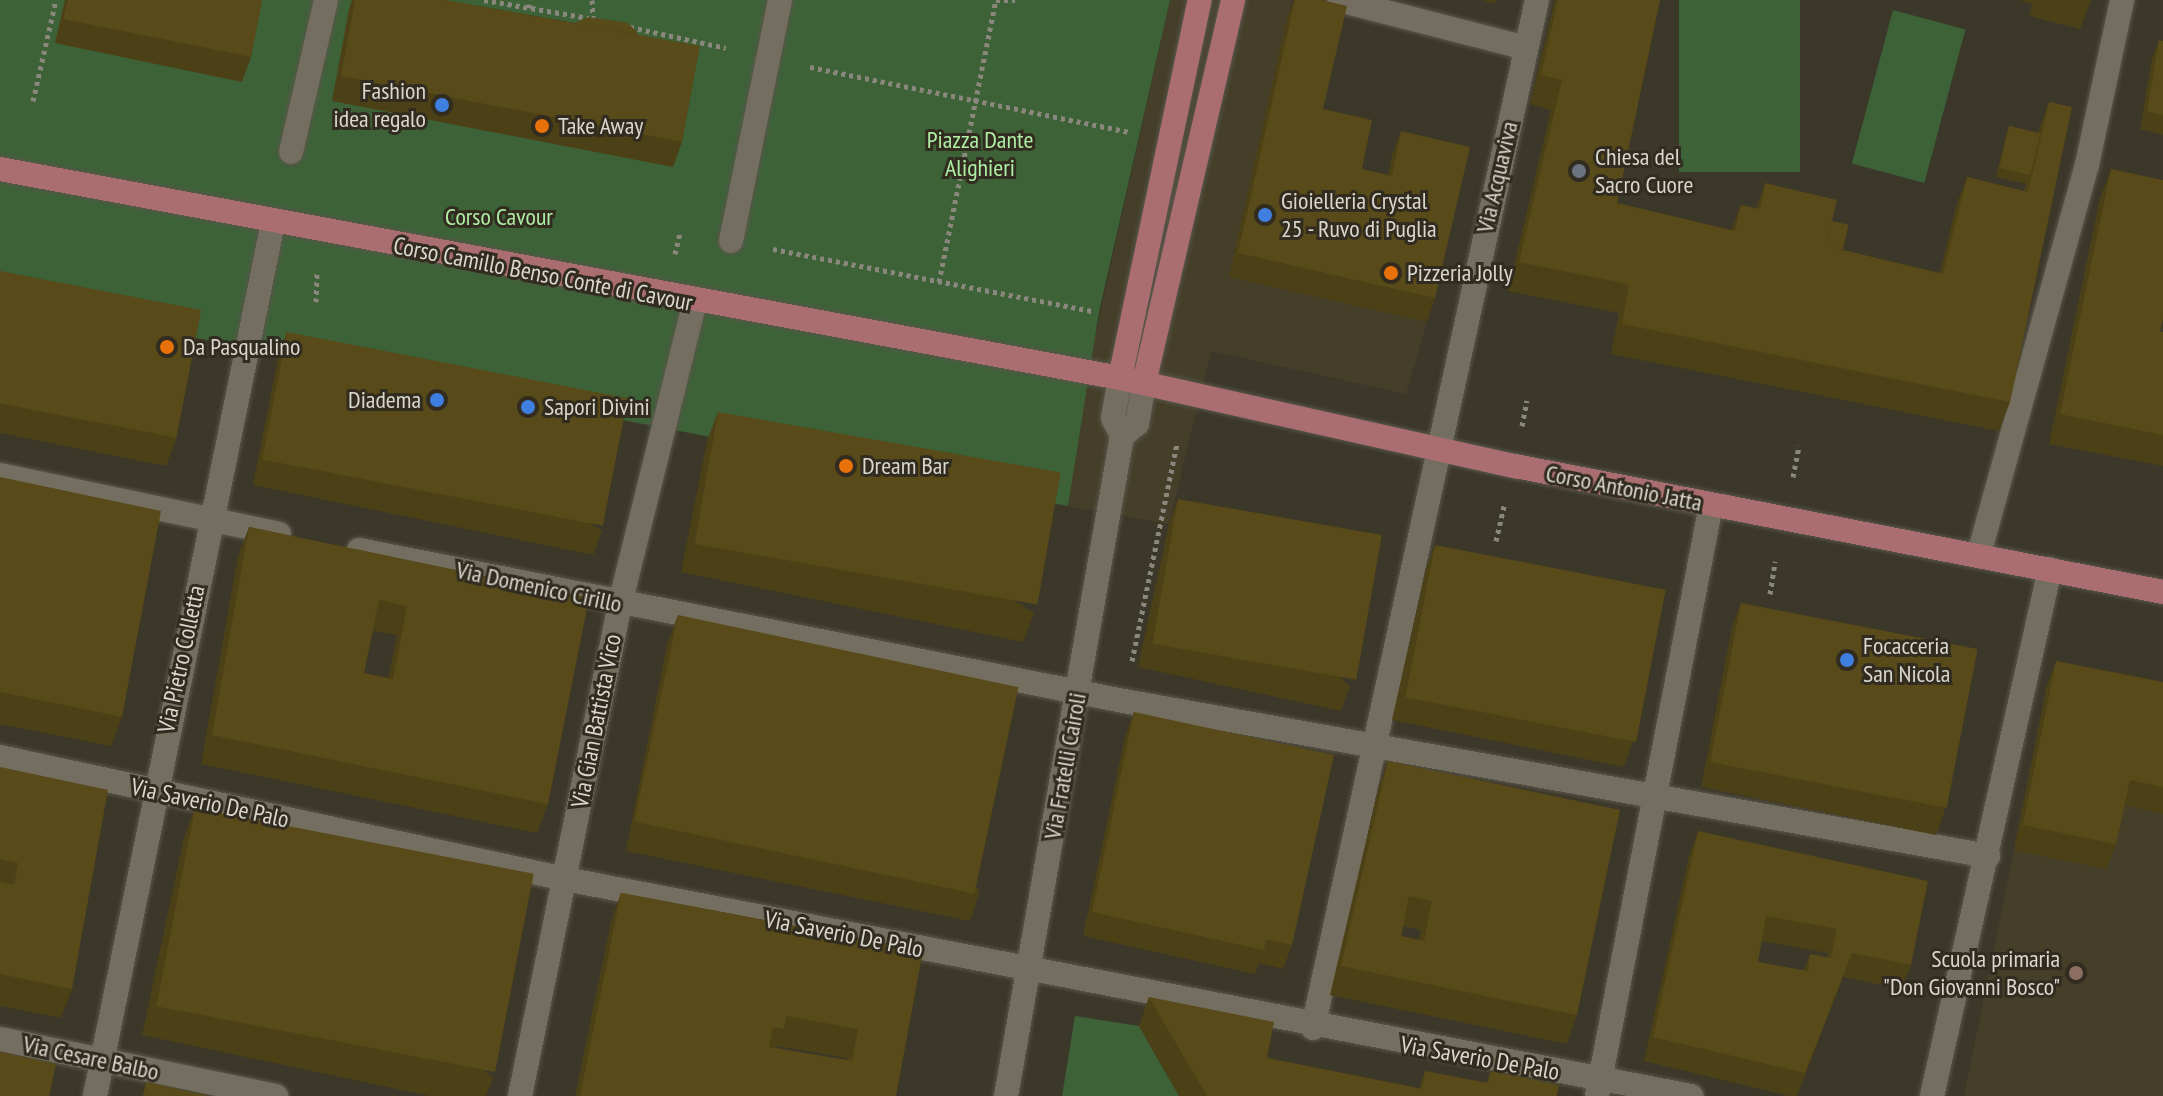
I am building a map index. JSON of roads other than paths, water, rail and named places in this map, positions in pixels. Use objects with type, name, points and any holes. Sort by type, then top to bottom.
[{"type":"main road","points":[[1120,378],[1200,0]]},
{"type":"main road","points":[[1144,383],[1233,0]]},
{"type":"main road","name":"Corso Camillo Benso Conte di Cavour","points":[[0,169],[273,223],[1087,373]]},
{"type":"main road","name":"Corso Antonio Jatta","points":[[1087,373],[1711,505],[1979,554],[2163,592]]},
{"type":"street","points":[[291,152],[326,0]]},
{"type":"street","points":[[731,241],[780,0]]},
{"type":"street","points":[[1339,0],[1526,48]]},
{"type":"street","name":"Via Acquaviva","points":[[1313,1028],[1435,448],[1537,0]]},
{"type":"street","points":[[1979,554],[2087,165],[2122,0]]},
{"type":"street","points":[[2087,165],[2118,172]]},
{"type":"street","name":"Via Pietro Colletta","points":[[95,1096],[154,791],[273,223]]},
{"type":"street","name":"Via Gian Battista Vico","points":[[520,1096],[620,604],[695,302]]},
{"type":"street","points":[[1120,378],[1113,418],[1122,436],[1137,424],[1144,383]]},
{"type":"street","name":"Via Fratelli Cairoli","points":[[1006,1096],[1122,436]]},
{"type":"street","points":[[0,475],[298,538]]},
{"type":"street","points":[[1599,1088],[1711,505]]},
{"type":"street","name":"Via Domenico Cirillo","points":[[328,544],[1079,693],[1988,856]]},
{"type":"street","points":[[1932,1096],[2050,569]]},
{"type":"street","name":"Via Saverio De Palo","points":[[0,757],[565,879],[1029,970],[1599,1088],[1691,1096]]},
{"type":"street","name":"Via Cesare Balbo","points":[[0,1039],[276,1096]]},
{"type":"place","name":"Fashion idea regalo","points":[[442,105]]},
{"type":"place","name":"Take Away","points":[[542,126]]},
{"type":"place","name":"Chiesa del Sacro Cuore","points":[[1579,171]]},
{"type":"place","name":"Gioielleria Crystal 25 - Ruvo di Puglia","points":[[1265,215]]},
{"type":"place","name":"Pizzeria Jolly","points":[[1391,273]]},
{"type":"place","name":"Da Pasqualino","points":[[167,347]]},
{"type":"place","name":"Diadema","points":[[437,400]]},
{"type":"place","name":"Sapori Divini","points":[[528,407]]},
{"type":"place","name":"Dream Bar","points":[[846,466]]},
{"type":"place","name":"Focacceria San Nicola","points":[[1847,660]]},
{"type":"place","name":"Scuola primaria \"Don Giovanni Bosco\"","points":[[2076,973]]},
{"type":"park label","name":"Piazza Dante Alighieri","points":[[980,154]]},
{"type":"park label","name":"Corso Cavour","points":[[499,217]]}]
